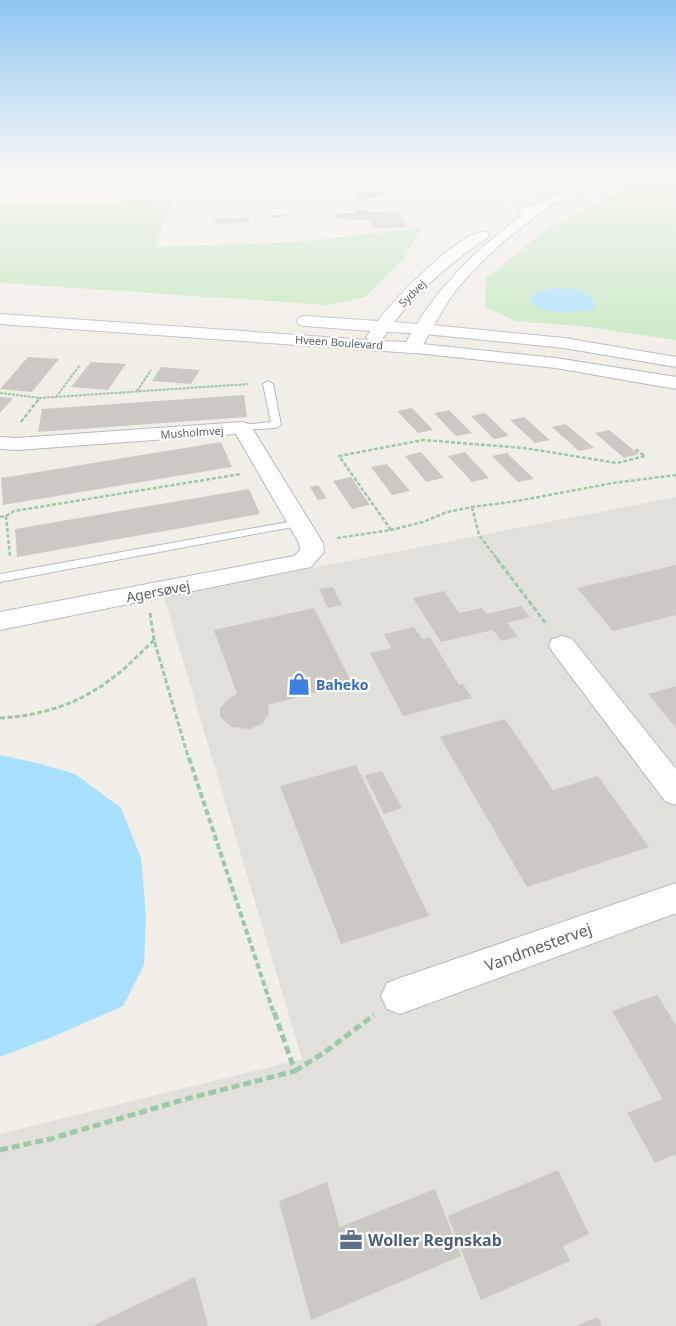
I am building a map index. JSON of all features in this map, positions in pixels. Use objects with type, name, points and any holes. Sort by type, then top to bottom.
[{"type":"main road","name":"Sydvej","points":[[370,345],[382,326],[405,298],[466,246],[480,237]]},
{"type":"main road","name":"Sydvej","points":[[412,348],[421,329],[452,286],[473,262],[501,237]]},
{"type":"main road","name":"Hveen Boulevard","points":[[0,319],[412,348],[556,363],[676,383]]},
{"type":"main road","name":"Hveen Boulevard","points":[[286,320],[421,329],[564,343],[676,362]]},
{"type":"main road","name":"Musholmvej","points":[[2,443],[242,428],[311,543],[312,552]]},
{"type":"main road","name":"Agersøvej","points":[[0,621],[302,562],[312,552]]},
{"type":"main road","points":[[562,645],[676,792]]},
{"type":"main road","name":"Vandmestervej","points":[[400,996],[676,898]]},
{"type":"lane","points":[[242,428],[276,425],[268,384]]},
{"type":"lane","points":[[6,577],[299,523]]},
{"type":"path","points":[[55,397],[80,365]]},
{"type":"path","points":[[137,392],[151,370]]},
{"type":"path","points":[[0,393],[40,398],[268,384]]},
{"type":"path","points":[[2,443],[40,398]]},
{"type":"path","points":[[391,530],[339,456],[423,440],[524,448],[617,463],[645,456],[634,448]]},
{"type":"path","points":[[0,517],[14,511],[267,470]]},
{"type":"path","points":[[472,507],[479,535],[562,645]]},
{"type":"path","points":[[6,516],[6,577]]},
{"type":"path","points":[[0,718],[18,718],[59,709],[105,684],[154,640],[243,930],[295,1071]]},
{"type":"path","points":[[0,1150],[50,1139],[179,1101],[295,1071],[325,1052],[400,996]]},
{"type":"shaded area","points":[[676,497],[676,1326],[0,1326],[0,1134],[302,1059],[164,597]]},
{"type":"green space","points":[[0,237],[159,237],[155,247],[298,242],[343,237],[416,237],[405,257],[365,297],[329,305],[0,283]]},
{"type":"green space","points":[[538,237],[676,237],[676,340],[580,326],[516,321],[485,307],[486,278]]},
{"type":"water","points":[[568,288],[582,291],[589,295],[595,308],[570,312],[551,311],[534,305],[529,300],[541,291]]},
{"type":"water","points":[[0,755],[75,774],[121,808],[141,858],[146,916],[144,965],[123,1006],[57,1035],[0,1057]]},
{"type":"building","points":[[28,357],[59,359],[32,392],[0,389]]},
{"type":"building","points":[[91,362],[126,364],[108,390],[71,387]]},
{"type":"building","points":[[161,367],[200,370],[191,384],[152,381]]},
{"type":"building","points":[[244,395],[247,417],[38,432],[42,409]]},
{"type":"building","points":[[0,397],[13,398],[0,413]]},
{"type":"building","points":[[412,408],[433,430],[418,433],[397,411]]},
{"type":"building","points":[[449,410],[472,433],[456,436],[434,413]]},
{"type":"building","points":[[485,413],[509,436],[494,439],[471,416]]},
{"type":"building","points":[[524,417],[550,440],[535,443],[510,420]]},
{"type":"building","points":[[566,424],[594,448],[579,451],[552,427]]},
{"type":"building","points":[[609,430],[639,454],[624,458],[595,433]]},
{"type":"building","points":[[221,442],[232,467],[3,505],[1,478]]},
{"type":"building","points":[[421,452],[444,478],[426,482],[405,456]]},
{"type":"building","points":[[465,452],[489,478],[472,482],[448,456]]},
{"type":"building","points":[[507,453],[534,479],[518,482],[492,456]]},
{"type":"building","points":[[387,464],[410,491],[392,495],[371,467]]},
{"type":"building","points":[[351,477],[370,505],[352,509],[333,481]]},
{"type":"building","points":[[318,485],[327,498],[318,500],[310,487]]},
{"type":"building","points":[[249,489],[260,514],[17,557],[15,529]]},
{"type":"building","points":[[676,565],[676,615],[613,631],[577,588]]},
{"type":"building","points":[[333,587],[342,605],[328,608],[319,589]]},
{"type":"building","points":[[444,591],[459,613],[482,608],[486,614],[521,606],[530,617],[507,623],[518,637],[501,641],[493,630],[441,642],[413,598]]},
{"type":"building","points":[[314,608],[352,683],[268,705],[269,714],[262,724],[250,729],[232,727],[220,717],[220,708],[228,699],[237,694],[214,630]]},
{"type":"building","points":[[414,627],[422,639],[430,637],[459,685],[463,684],[472,698],[403,716],[370,653],[391,648],[384,634]]},
{"type":"building","points":[[676,686],[676,728],[648,694]]},
{"type":"building","points":[[505,719],[553,790],[598,776],[649,847],[527,887],[440,737]]},
{"type":"building","points":[[356,765],[429,916],[341,944],[280,786]]},
{"type":"building","points":[[382,771],[402,808],[384,814],[365,775]]},
{"type":"building","points":[[657,995],[676,1025],[676,1154],[655,1163],[627,1113],[663,1099],[612,1011]]},
{"type":"building","points":[[558,1170],[589,1234],[563,1246],[570,1261],[481,1300],[448,1216]]},
{"type":"building","points":[[327,1182],[340,1227],[435,1189],[461,1256],[311,1320],[279,1201]]},
{"type":"building","points":[[195,1277],[208,1326],[92,1326]]},
{"type":"building","points":[[598,1317],[602,1326],[576,1326]]},
{"type":"place","name":"Baheko","points":[[299,684]]},
{"type":"place","name":"Woller Regnskab","points":[[351,1240]]}]
